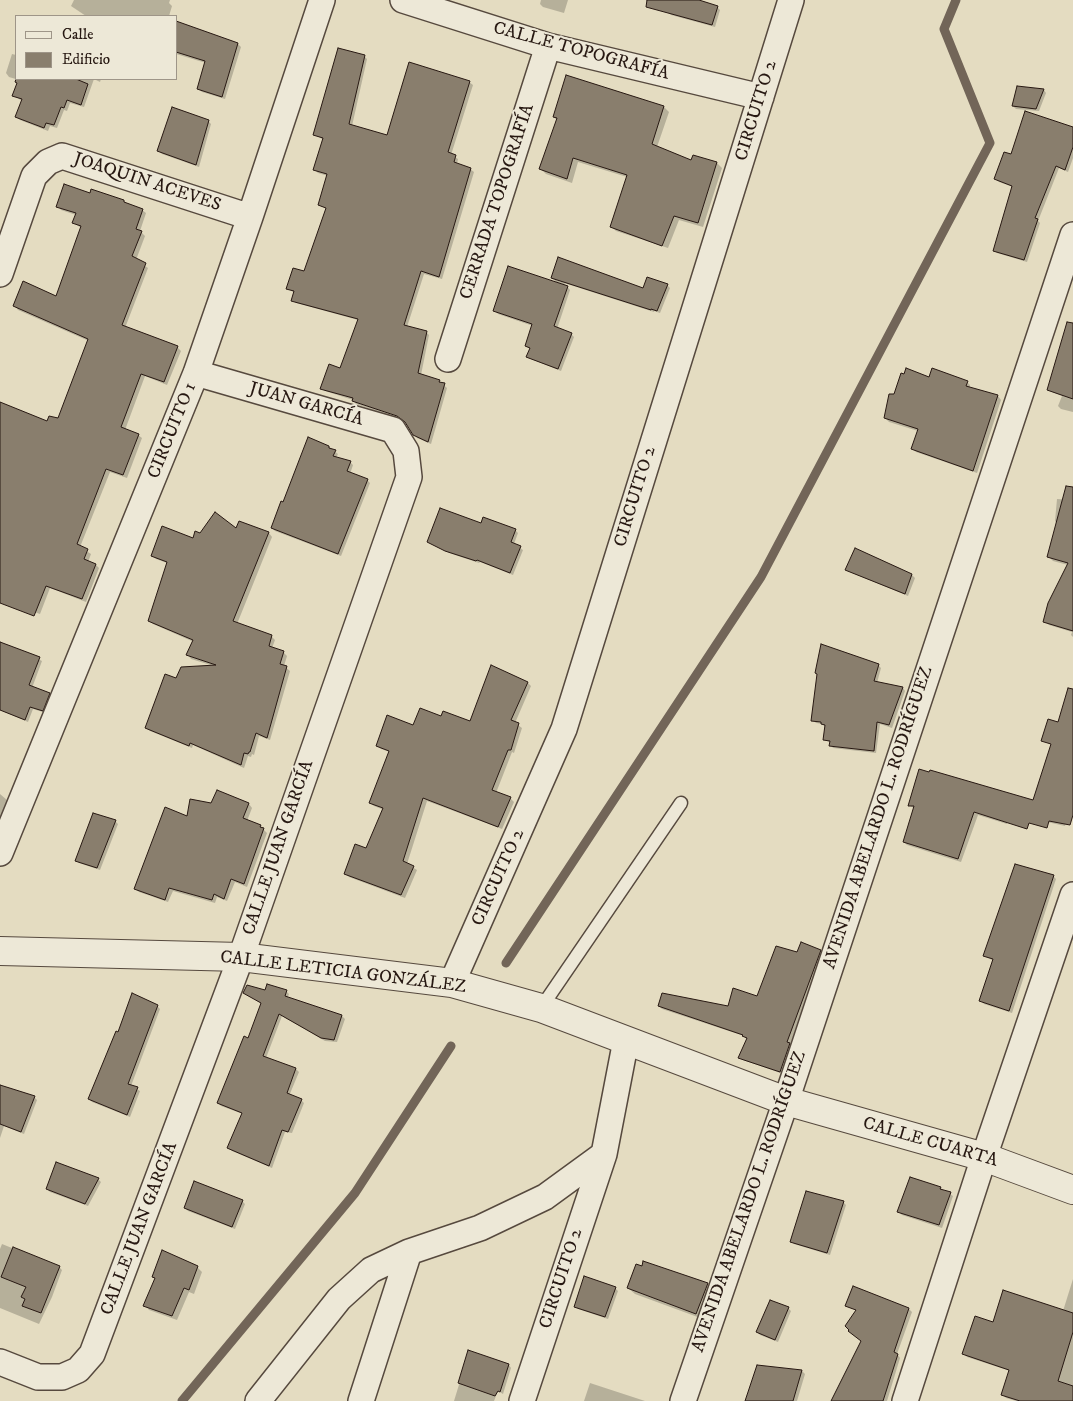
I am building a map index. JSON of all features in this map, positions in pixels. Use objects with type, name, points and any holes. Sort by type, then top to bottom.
[{"type":"street","name":"CIRCUITO 1","points":[[0,853],[196,373],[322,0]]},
{"type":"street","name":"CALLE TOPOGRAFÍA","points":[[403,0],[548,46],[761,97]]},
{"type":"street","name":"CIRCUITO 2","points":[[452,984],[564,729],[791,0]]},
{"type":"street","name":"CERRADA TOPOGRAFÍA","points":[[448,359],[548,46]]},
{"type":"street","name":"JOAQUIN ACEVES","points":[[0,274],[34,176],[48,162],[62,156],[250,217]]},
{"type":"street","name":"AVENIDA ABELARDO L. RODRÍGUEZ","points":[[683,1401],[786,1101],[1073,235]]},
{"type":"street","name":"JUAN GARCÍA","points":[[196,373],[393,430],[406,451]]},
{"type":"street","name":"CALLE JUAN GARCÍA","points":[[0,1362],[38,1377],[62,1377],[78,1370],[92,1354],[241,957],[409,477],[406,451]]},
{"type":"street","points":[[905,1401],[984,1157],[1073,895]]},
{"type":"street","name":"CALLE LETICIA GONZÁLEZ","points":[[0,951],[241,957],[452,984],[542,1008],[786,1101]]},
{"type":"street","name":"CIRCUITO 2","points":[[522,1401],[604,1154],[626,1040]]},
{"type":"street","name":"CALLE CUARTA","points":[[786,1101],[984,1157],[1073,1190]]},
{"type":"street","points":[[258,1401],[339,1299],[372,1270],[409,1252],[480,1228],[545,1197],[604,1154]]},
{"type":"street","points":[[361,1401],[409,1252]]},
{"type":"lane","points":[[542,1008],[681,803]]},
{"type":"building","points":[[647,0],[699,0],[718,6],[712,25],[646,7]]},
{"type":"building","points":[[178,22],[238,43],[222,97],[197,89],[205,61],[178,53]]},
{"type":"building","points":[[338,48],[365,55],[349,124],[387,135],[409,62],[470,81],[448,152],[456,155],[454,162],[471,168],[439,277],[421,271],[404,325],[427,331],[418,373],[445,383],[428,442],[413,435],[405,422],[397,416],[352,401],[353,398],[320,389],[329,364],[340,368],[358,319],[291,301],[294,291],[286,289],[293,268],[304,271],[326,208],[318,205],[327,174],[313,170],[323,138],[313,135]]},
{"type":"building","points":[[566,75],[664,106],[652,144],[691,160],[693,155],[717,162],[698,223],[674,216],[662,246],[610,227],[627,175],[573,158],[567,179],[539,169],[557,118],[553,117]]},
{"type":"building","points":[[16,80],[78,80],[88,84],[81,105],[67,100],[64,108],[61,107],[54,125],[46,123],[44,128],[15,117],[22,99],[12,96],[17,83]]},
{"type":"building","points":[[1017,86],[1044,89],[1036,109],[1012,106]]},
{"type":"building","points":[[172,107],[209,120],[196,165],[157,151]]},
{"type":"building","points":[[1025,111],[1073,127],[1073,147],[1065,170],[1056,166],[1035,218],[1038,219],[1024,260],[993,251],[1012,186],[994,179],[1004,152],[1011,154]]},
{"type":"building","points":[[64,184],[90,193],[91,189],[124,200],[124,202],[143,209],[136,229],[142,231],[132,256],[146,263],[122,325],[178,346],[164,382],[141,374],[121,427],[139,434],[123,475],[106,469],[77,544],[88,549],[84,559],[96,564],[82,599],[46,586],[34,616],[0,603],[0,402],[47,421],[49,416],[58,418],[88,339],[13,306],[23,281],[56,296],[81,226],[72,223],[76,213],[56,207]]},
{"type":"building","points":[[558,257],[643,288],[647,277],[668,284],[657,311],[651,310],[551,278]]},
{"type":"building","points":[[508,266],[568,286],[554,326],[572,333],[558,369],[526,357],[530,348],[525,346],[532,324],[493,311]]},
{"type":"building","points":[[1067,322],[1073,323],[1073,399],[1047,390]]},
{"type":"building","points":[[906,368],[929,377],[932,368],[968,381],[966,386],[998,395],[973,471],[911,449],[918,429],[884,418],[889,394],[894,394],[901,373],[904,374]]},
{"type":"building","points":[[308,437],[336,450],[333,456],[351,461],[347,471],[368,479],[338,554],[271,528]]},
{"type":"building","points":[[1066,486],[1073,487],[1073,631],[1043,622],[1048,603],[1068,563],[1047,557]]},
{"type":"building","points":[[440,508],[481,523],[483,517],[516,529],[511,542],[521,546],[510,573],[477,560],[445,551],[427,542]]},
{"type":"building","points":[[215,512],[236,528],[239,521],[269,532],[233,621],[272,635],[269,646],[284,651],[280,664],[287,666],[267,738],[256,733],[250,752],[248,754],[244,753],[241,765],[190,743],[189,746],[145,728],[165,674],[176,678],[181,667],[216,665],[186,655],[193,640],[148,621],[167,562],[151,556],[162,526],[193,538],[195,531],[200,533]]},
{"type":"building","points":[[855,548],[912,574],[905,594],[845,570]]},
{"type":"building","points":[[0,642],[40,657],[29,685],[50,693],[43,711],[30,707],[25,720],[0,710]]},
{"type":"building","points":[[821,644],[879,664],[874,681],[903,687],[889,725],[877,722],[874,751],[829,746],[830,741],[823,740],[825,725],[821,724],[821,722],[811,721],[817,674],[815,673]]},
{"type":"building","points":[[491,665],[528,682],[511,720],[519,723],[511,750],[508,750],[492,790],[511,797],[498,827],[423,798],[403,861],[414,866],[401,895],[344,874],[355,844],[366,848],[383,808],[369,803],[389,751],[376,746],[387,715],[413,725],[420,708],[441,716],[443,711],[470,721]]},
{"type":"building","points":[[1068,688],[1073,689],[1073,815],[1070,825],[1049,821],[1047,828],[1029,823],[1027,829],[974,812],[958,859],[903,842],[914,806],[908,806],[919,769],[929,772],[930,770],[1033,800],[1051,744],[1041,741],[1048,719],[1058,722]]},
{"type":"building","points":[[217,790],[249,803],[243,818],[264,828],[244,884],[231,879],[224,899],[214,894],[212,900],[169,888],[165,900],[134,889],[165,807],[187,816],[190,799],[211,803]]},
{"type":"building","points":[[93,813],[116,820],[97,868],[75,861]]},
{"type":"building","points":[[1015,864],[1054,875],[1009,1011],[979,1001],[993,959],[983,956]]},
{"type":"building","points":[[801,942],[821,950],[787,1042],[790,1043],[780,1072],[738,1058],[747,1038],[743,1035],[658,1006],[662,993],[728,1006],[733,988],[757,996],[776,946],[797,952]]},
{"type":"building","points":[[267,984],[287,990],[285,996],[342,1015],[334,1040],[321,1038],[279,1014],[263,1056],[296,1068],[287,1093],[302,1099],[288,1132],[282,1130],[269,1166],[227,1148],[242,1113],[217,1103],[244,1036],[248,1038],[261,1003],[243,993],[247,985],[265,990]]},
{"type":"building","points":[[132,993],[158,1005],[128,1084],[138,1087],[127,1115],[88,1099],[116,1031],[118,1032]]},
{"type":"building","points":[[0,1085],[35,1096],[21,1132],[0,1124]]},
{"type":"building","points":[[56,1162],[99,1178],[85,1204],[46,1189]]},
{"type":"building","points":[[910,1177],[951,1192],[939,1225],[897,1212]]},
{"type":"building","points":[[194,1181],[243,1200],[232,1227],[184,1208]]},
{"type":"building","points":[[806,1191],[844,1201],[827,1253],[790,1242]]},
{"type":"building","points":[[13,1247],[60,1266],[41,1313],[22,1306],[25,1299],[21,1297],[26,1287],[1,1277]]},
{"type":"building","points":[[162,1250],[198,1266],[189,1290],[184,1288],[172,1316],[143,1306],[155,1278],[152,1277]]},
{"type":"building","points":[[643,1261],[708,1283],[696,1314],[627,1288],[636,1264],[642,1266]]},
{"type":"building","points":[[584,1276],[616,1287],[605,1317],[574,1307]]},
{"type":"building","points":[[853,1286],[909,1308],[894,1352],[898,1354],[883,1401],[831,1401],[861,1341],[848,1331],[845,1326],[856,1310],[845,1306]]},
{"type":"building","points":[[1003,1290],[1073,1313],[1073,1332],[1058,1381],[1073,1386],[1073,1401],[1020,1401],[1001,1395],[1009,1370],[962,1354],[975,1316],[993,1322]]},
{"type":"building","points":[[770,1300],[789,1307],[775,1340],[756,1332]]},
{"type":"building","points":[[468,1350],[509,1364],[500,1392],[498,1391],[495,1396],[458,1383]]},
{"type":"building","points":[[757,1365],[802,1370],[793,1401],[745,1401]]},
{"type":"waterway","points":[[506,963],[761,577],[990,143],[944,29],[956,0]]},
{"type":"waterway","points":[[182,1401],[355,1193],[451,1046]]}]
